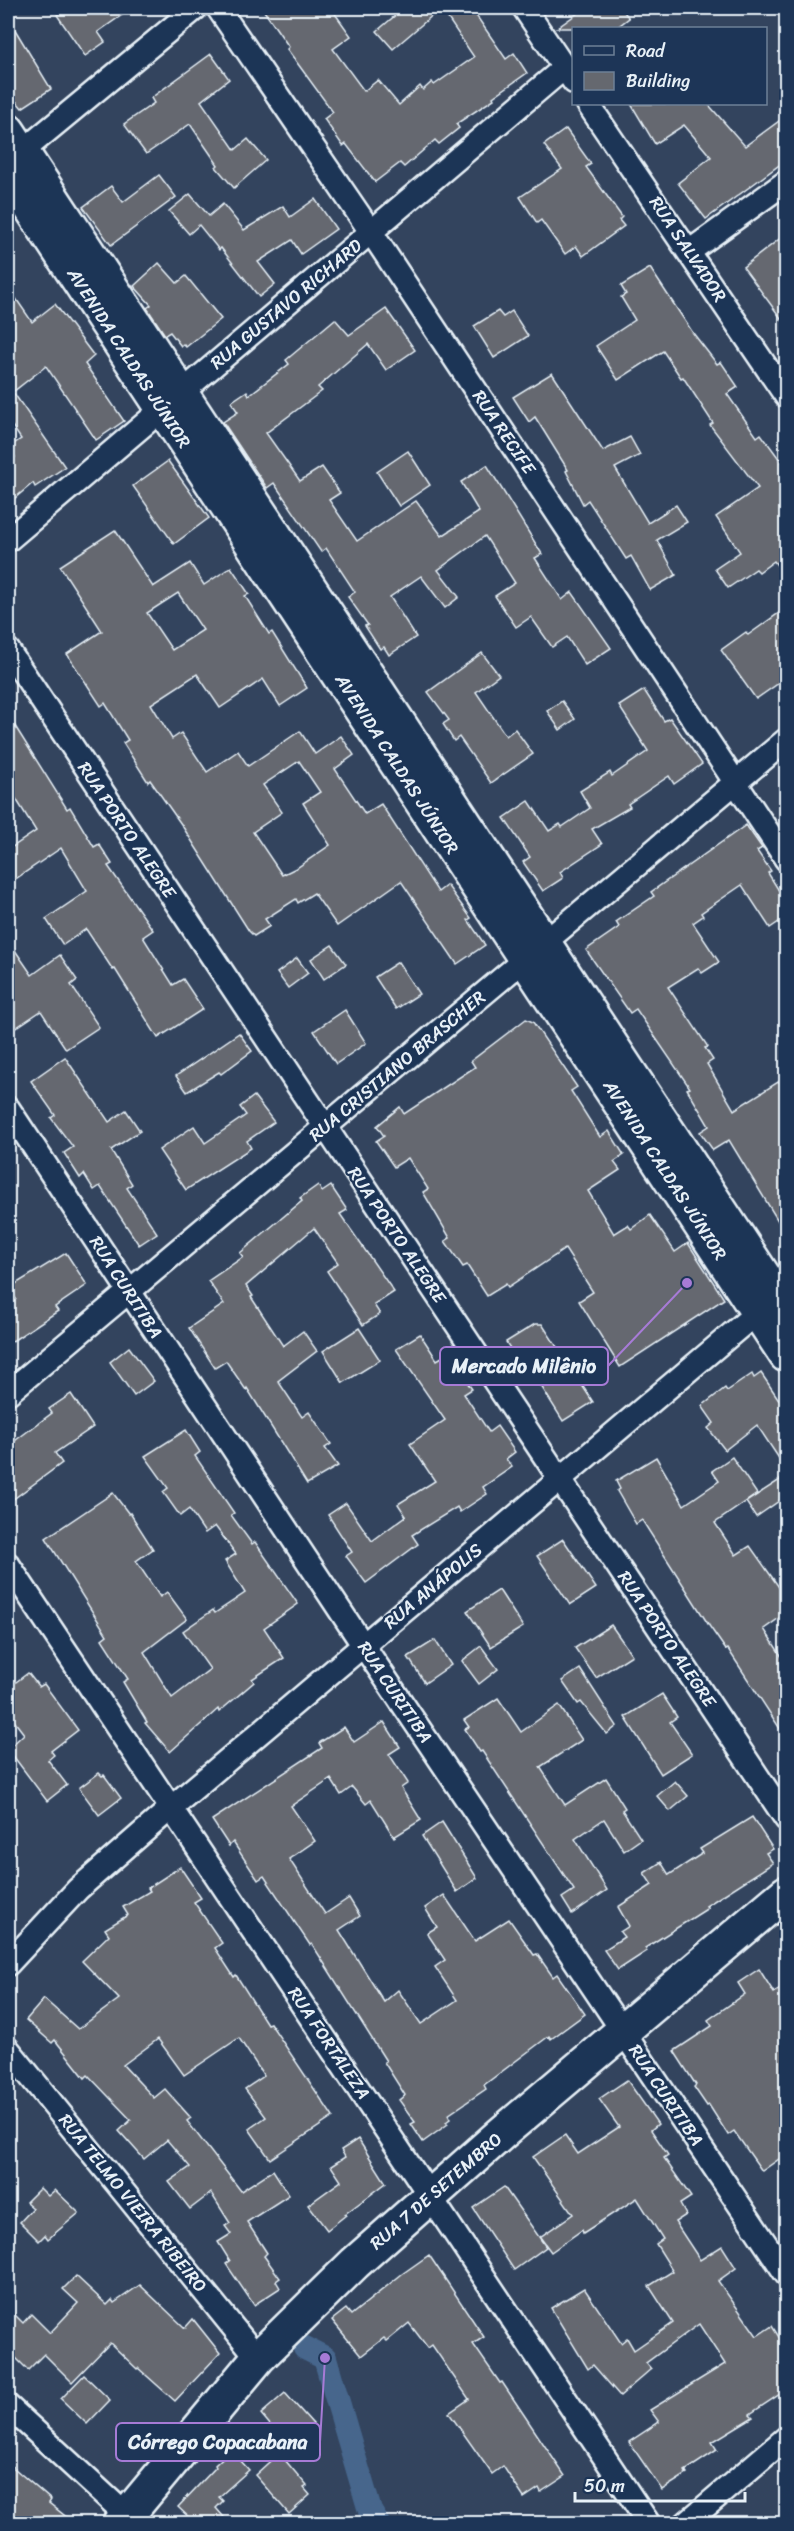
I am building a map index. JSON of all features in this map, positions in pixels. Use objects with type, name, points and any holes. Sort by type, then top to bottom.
[{"type":"main road","name":"AVENIDA CALDAS JÚNIOR","points":[[11,155],[535,951],[777,1301],[786,1355]]},
{"type":"main road","name":"RUA 7 DE SETEMBRO","points":[[128,2520],[258,2358],[355,2263],[431,2195],[786,1893]]},
{"type":"street","points":[[11,155],[196,8]]},
{"type":"street","name":"RUA RECIFE","points":[[218,8],[371,232],[786,859]]},
{"type":"street","points":[[524,8],[568,75]]},
{"type":"street","name":"RUA GUSTAVO RICHARD","points":[[8,540],[371,232],[568,75]]},
{"type":"street","name":"RUA SALVADOR","points":[[589,105],[690,251],[786,396]]},
{"type":"street","points":[[690,251],[786,182]]},
{"type":"street","name":"RUA PORTO ALEGRE","points":[[8,650],[786,1819]]},
{"type":"street","name":"RUA CRISTIANO BRASCHER","points":[[8,1393],[786,740]]},
{"type":"street","name":"RUA CURITIBA","points":[[8,1108],[363,1645],[786,2274]]},
{"type":"street","name":"RUA ANÁPOLIS","points":[[8,1964],[78,1889],[172,1807],[560,1479],[777,1301]]},
{"type":"street","name":"RUA FORTALEZA","points":[[8,1564],[649,2523]]},
{"type":"street","name":"RUA TELMO VIEIRA RIBEIRO","points":[[8,2049],[258,2358]]},
{"type":"street","points":[[8,2406],[128,2520]]},
{"type":"street","points":[[685,2523],[786,2438]]},
{"type":"building","points":[[67,8],[132,8],[98,32],[105,42],[85,56],[57,15]]},
{"type":"building","points":[[262,8],[331,8],[351,36],[333,49],[364,91],[378,80],[399,105],[420,86],[423,90],[432,82],[434,85],[474,57],[441,8],[471,8],[506,59],[514,53],[527,73],[493,97],[494,99],[456,124],[459,128],[439,144],[435,140],[404,167],[400,163],[375,182],[346,144],[343,146],[324,119],[333,112],[287,49],[289,47]]},
{"type":"building","points":[[404,8],[441,8],[393,49],[377,31]]},
{"type":"building","points":[[585,8],[621,8],[629,18],[617,27],[557,28]]},
{"type":"building","points":[[8,18],[51,89],[22,108],[17,102],[8,108]]},
{"type":"building","points":[[211,54],[229,79],[201,101],[235,150],[248,139],[266,160],[234,188],[216,167],[218,165],[190,124],[146,154],[124,124],[154,103],[151,98]]},
{"type":"building","points":[[632,105],[709,105],[745,146],[786,116],[786,160],[706,219],[678,183],[711,157],[684,125],[655,144]]},
{"type":"building","points":[[566,129],[591,164],[586,167],[622,217],[619,220],[624,226],[583,256],[576,246],[565,254],[541,220],[537,223],[520,197],[562,169],[544,145]]},
{"type":"building","points":[[159,175],[176,197],[111,245],[83,207],[111,186],[123,202]]},
{"type":"building","points":[[190,194],[209,216],[223,204],[244,230],[283,206],[290,217],[315,199],[336,229],[301,254],[292,240],[258,262],[275,284],[259,297],[221,248],[219,250],[199,225],[189,234],[169,211]]},
{"type":"building","points":[[786,234],[786,325],[743,267]]},
{"type":"building","points":[[159,263],[177,283],[186,276],[221,319],[186,347],[183,344],[181,346],[170,332],[165,335],[147,308],[151,305],[134,286]]},
{"type":"building","points":[[650,268],[693,333],[717,364],[721,362],[738,387],[727,394],[757,437],[761,434],[786,468],[786,578],[774,561],[759,572],[756,569],[728,588],[715,569],[740,552],[716,517],[758,488],[710,425],[713,423],[663,351],[618,380],[596,346],[635,320],[621,297],[626,294],[621,286]]},
{"type":"building","points":[[8,287],[32,322],[55,304],[94,356],[85,364],[124,421],[96,440],[46,366],[13,392],[65,467],[35,487],[33,483],[8,504],[8,463],[15,457],[9,447],[21,439],[8,420]]},
{"type":"building","points":[[386,309],[415,350],[386,370],[368,344],[318,387],[322,391],[266,433],[300,481],[322,467],[340,493],[329,500],[357,541],[416,501],[442,536],[479,512],[461,482],[487,465],[542,554],[535,558],[562,600],[572,592],[611,648],[585,665],[567,637],[552,647],[531,617],[516,627],[495,596],[515,583],[485,536],[438,570],[459,597],[445,608],[421,576],[390,597],[416,637],[389,655],[384,647],[380,649],[365,626],[368,625],[348,597],[355,592],[326,548],[321,552],[274,483],[267,488],[223,422],[238,412],[231,402],[247,391],[249,395],[289,364],[286,360],[335,319],[349,335]]},
{"type":"building","points":[[498,311],[503,317],[512,311],[528,336],[494,358],[474,326]]},
{"type":"building","points":[[552,373],[603,451],[630,437],[640,455],[615,468],[648,523],[676,505],[687,522],[657,540],[676,575],[650,590],[631,556],[626,559],[588,500],[583,504],[566,471],[568,470],[535,417],[529,422],[513,397]]},
{"type":"building","points":[[408,451],[430,485],[399,506],[377,472]]},
{"type":"building","points":[[168,461],[209,518],[174,544],[133,486]]},
{"type":"building","points":[[115,530],[153,587],[190,563],[204,585],[231,567],[249,594],[245,596],[269,634],[272,632],[307,688],[280,706],[263,679],[220,708],[197,674],[151,704],[172,739],[181,733],[207,772],[238,751],[248,766],[300,731],[315,754],[341,736],[354,755],[335,769],[365,814],[381,804],[438,892],[447,885],[471,918],[468,920],[485,945],[457,964],[401,881],[337,926],[314,893],[298,903],[296,899],[265,919],[270,926],[254,936],[181,824],[150,780],[148,782],[123,743],[128,740],[105,703],[101,706],[67,654],[102,631],[60,566]],"holes":[[[178,593],[203,630],[172,650],[147,613]],[[299,761],[320,792],[303,803],[330,845],[282,875],[253,832],[282,812],[263,785]]]},
{"type":"building","points":[[786,608],[786,678],[756,699],[721,650],[746,632],[748,635]]},
{"type":"building","points":[[482,653],[499,675],[476,692],[506,736],[515,729],[533,754],[491,783],[459,737],[454,741],[443,724],[449,720],[428,692]]},
{"type":"building","points":[[644,690],[664,721],[670,718],[702,764],[674,784],[669,776],[628,804],[630,807],[592,829],[602,844],[560,872],[563,878],[543,891],[523,862],[530,857],[504,818],[529,801],[549,831],[560,824],[562,827],[590,808],[580,791],[610,772],[612,776],[648,751],[619,706]]},
{"type":"building","points":[[562,701],[575,719],[560,730],[547,711]]},
{"type":"building","points":[[8,715],[67,809],[70,807],[94,847],[99,844],[112,864],[108,866],[153,930],[143,937],[173,985],[183,979],[203,1009],[158,1038],[115,969],[113,970],[86,929],[63,945],[46,919],[87,891],[61,848],[8,884],[8,850],[36,831],[8,786]]},
{"type":"building","points":[[746,825],[762,848],[757,851],[771,871],[768,873],[786,902],[786,917],[770,928],[742,885],[701,913],[703,916],[693,923],[719,962],[702,973],[698,968],[668,987],[708,1047],[705,1048],[713,1060],[707,1064],[734,1110],[786,1077],[786,1234],[729,1140],[713,1150],[700,1132],[709,1126],[687,1089],[690,1088],[636,1009],[630,1013],[586,950],[619,927],[616,922],[654,896],[651,892]]},
{"type":"building","points":[[8,940],[32,975],[60,955],[77,980],[71,985],[99,1027],[66,1049],[41,1011],[8,1033]]},
{"type":"building","points":[[332,945],[346,964],[324,979],[311,959]]},
{"type":"building","points":[[297,958],[308,973],[288,988],[277,973]]},
{"type":"building","points":[[398,962],[419,994],[396,1009],[375,977]]},
{"type":"building","points":[[345,1010],[366,1043],[336,1064],[314,1031]]},
{"type":"building","points":[[526,1019],[533,1022],[577,1087],[571,1091],[600,1137],[609,1131],[624,1155],[614,1162],[620,1170],[588,1191],[614,1234],[628,1225],[631,1229],[650,1215],[675,1252],[688,1243],[724,1299],[620,1367],[579,1301],[593,1292],[565,1249],[508,1287],[506,1284],[487,1296],[467,1265],[463,1267],[445,1241],[450,1238],[423,1192],[428,1189],[408,1158],[394,1167],[376,1141],[384,1136],[377,1126],[400,1107],[404,1114],[475,1067],[471,1061]]},
{"type":"building","points":[[239,1033],[252,1051],[221,1074],[219,1072],[187,1092],[176,1076]]},
{"type":"building","points":[[65,1057],[109,1122],[126,1110],[140,1131],[111,1150],[132,1184],[127,1188],[157,1233],[139,1245],[100,1186],[94,1190],[84,1174],[80,1178],[64,1153],[73,1147],[51,1118],[55,1115],[31,1081]]},
{"type":"building","points":[[254,1096],[274,1122],[247,1141],[251,1148],[186,1190],[159,1150],[194,1126],[205,1143],[246,1115],[240,1107]]},
{"type":"building","points":[[318,1185],[322,1192],[331,1186],[347,1210],[340,1214],[394,1292],[374,1305],[380,1314],[363,1325],[327,1271],[338,1263],[314,1228],[246,1286],[283,1346],[303,1331],[317,1351],[278,1381],[302,1417],[309,1412],[331,1444],[325,1448],[338,1466],[307,1484],[247,1388],[246,1390],[226,1361],[215,1368],[189,1328],[224,1304],[208,1281],[243,1257],[240,1253],[302,1201],[300,1198]]},
{"type":"building","points":[[66,1253],[87,1285],[55,1307],[58,1311],[8,1344],[8,1304],[16,1299],[9,1288]]},
{"type":"building","points":[[535,1324],[542,1324],[593,1402],[563,1421],[523,1357],[518,1361],[506,1342]]},
{"type":"building","points":[[359,1328],[380,1360],[343,1383],[323,1351]]},
{"type":"building","points":[[420,1334],[437,1360],[447,1354],[472,1389],[464,1394],[489,1432],[497,1426],[515,1452],[506,1459],[512,1467],[483,1487],[487,1494],[460,1512],[457,1507],[412,1535],[418,1544],[366,1583],[346,1556],[352,1552],[328,1515],[346,1503],[372,1541],[406,1516],[398,1504],[435,1481],[410,1444],[445,1420],[396,1349]]},
{"type":"building","points":[[129,1347],[154,1381],[134,1396],[110,1362]]},
{"type":"building","points":[[761,1373],[786,1410],[786,1469],[757,1425],[725,1450],[708,1428],[714,1423],[702,1406],[725,1388],[727,1391],[752,1374],[754,1378]]},
{"type":"building","points":[[71,1394],[93,1427],[55,1453],[62,1463],[8,1503],[8,1446],[52,1413],[49,1409]]},
{"type":"building","points":[[186,1430],[200,1452],[195,1456],[234,1513],[231,1515],[252,1544],[255,1542],[298,1604],[264,1628],[284,1658],[252,1679],[254,1682],[219,1712],[218,1709],[170,1752],[145,1723],[147,1722],[123,1682],[128,1679],[102,1639],[107,1635],[46,1538],[113,1493],[130,1513],[153,1549],[136,1561],[160,1597],[167,1592],[187,1619],[144,1652],[172,1698],[210,1669],[183,1631],[213,1610],[215,1613],[245,1593],[225,1561],[236,1554],[215,1526],[205,1533],[189,1509],[180,1516],[163,1492],[168,1488],[145,1456]]},
{"type":"building","points":[[656,1457],[684,1505],[719,1481],[712,1471],[732,1457],[757,1494],[715,1523],[736,1555],[750,1546],[786,1597],[786,1613],[764,1629],[786,1663],[786,1738],[728,1649],[726,1650],[710,1627],[642,1520],[636,1524],[617,1491],[620,1489],[616,1481]]},
{"type":"building","points":[[786,1476],[786,1496],[756,1517],[746,1502]]},
{"type":"building","points":[[563,1539],[596,1588],[570,1605],[537,1556]]},
{"type":"building","points":[[499,1590],[523,1627],[491,1647],[467,1611]]},
{"type":"building","points":[[611,1625],[632,1655],[596,1678],[575,1648]]},
{"type":"building","points":[[435,1640],[451,1665],[425,1683],[408,1657]]},
{"type":"building","points":[[481,1646],[498,1669],[479,1684],[462,1661]]},
{"type":"building","points":[[580,1669],[617,1726],[607,1734],[581,1702],[578,1704],[562,1681]]},
{"type":"building","points":[[28,1673],[39,1687],[44,1684],[78,1730],[51,1751],[54,1755],[48,1760],[67,1785],[47,1801],[8,1749],[24,1734],[8,1713],[8,1688]]},
{"type":"building","points":[[662,1694],[677,1717],[670,1722],[692,1754],[661,1774],[625,1717]]},
{"type":"building","points":[[498,1698],[521,1732],[559,1705],[582,1740],[540,1767],[565,1805],[606,1778],[625,1808],[622,1810],[641,1839],[624,1851],[604,1819],[575,1839],[607,1890],[572,1914],[562,1898],[574,1890],[465,1729],[469,1727],[464,1720]]},
{"type":"building","points":[[384,1722],[400,1747],[389,1754],[408,1783],[401,1788],[421,1820],[394,1837],[371,1800],[366,1804],[352,1787],[341,1795],[331,1779],[291,1806],[315,1841],[289,1859],[325,1914],[349,1898],[360,1916],[339,1930],[384,2002],[398,1990],[421,2024],[457,2000],[435,1967],[445,1960],[427,1933],[437,1927],[425,1908],[444,1895],[475,1941],[509,1919],[534,1955],[537,1954],[553,1977],[557,1974],[585,2014],[551,2039],[549,2036],[484,2085],[486,2089],[448,2115],[450,2119],[446,2122],[448,2124],[423,2142],[411,2124],[415,2122],[399,2100],[405,2095],[384,2062],[386,2061],[312,1944],[310,1945],[264,1876],[258,1880],[233,1842],[229,1846],[212,1820],[322,1748],[319,1743],[344,1727],[354,1742]]},
{"type":"building","points":[[99,1773],[104,1775],[121,1798],[99,1815],[79,1788]]},
{"type":"building","points":[[675,1781],[688,1796],[670,1811],[657,1796]]},
{"type":"building","points":[[752,1817],[773,1849],[766,1853],[773,1863],[645,1948],[647,1951],[618,1970],[604,1950],[624,1937],[620,1932],[629,1926],[618,1907],[652,1885],[644,1873],[661,1862],[669,1875],[703,1853],[700,1849]]},
{"type":"building","points":[[442,1822],[477,1878],[457,1892],[422,1836]]},
{"type":"building","points":[[180,1867],[201,1898],[194,1902],[222,1943],[215,1948],[234,1977],[236,1975],[267,2024],[270,2023],[333,2117],[270,2159],[249,2129],[266,2117],[245,2089],[264,2076],[239,2038],[184,2075],[158,2039],[123,2065],[154,2098],[165,2089],[191,2118],[187,2121],[241,2191],[273,2170],[289,2195],[247,2222],[267,2253],[264,2256],[280,2278],[276,2281],[280,2288],[254,2305],[226,2264],[230,2261],[218,2242],[231,2234],[225,2226],[230,2223],[211,2193],[190,2209],[169,2182],[190,2167],[167,2140],[144,2159],[119,2131],[131,2120],[88,2075],[85,2078],[55,2040],[52,2043],[26,2020],[44,1999],[78,2029],[119,1999],[82,1961],[109,1935],[105,1929],[128,1915],[123,1907],[150,1891],[148,1888]]},
{"type":"building","points":[[759,1969],[774,1993],[786,1985],[786,2154],[762,2171],[734,2131],[728,2135],[709,2105],[707,2106],[694,2087],[696,2085],[674,2051],[712,2026],[708,2020],[745,1994],[738,1983]]},
{"type":"building","points":[[627,2080],[658,2124],[651,2130],[668,2155],[664,2158],[691,2197],[680,2204],[686,2215],[675,2222],[700,2260],[722,2246],[736,2268],[718,2281],[757,2336],[772,2326],[786,2348],[786,2390],[750,2414],[753,2417],[712,2442],[717,2450],[685,2471],[687,2474],[662,2490],[629,2442],[659,2422],[650,2410],[725,2364],[699,2324],[646,2363],[651,2369],[620,2396],[593,2365],[588,2369],[551,2308],[584,2288],[621,2343],[627,2338],[634,2350],[673,2323],[649,2286],[673,2271],[656,2244],[663,2239],[637,2198],[583,2233],[582,2230],[551,2252],[540,2237],[573,2214],[533,2157],[565,2135],[578,2154],[619,2127],[599,2099]]},
{"type":"building","points":[[358,2139],[386,2183],[327,2230],[308,2205],[341,2181],[331,2166],[345,2157],[341,2150]]},
{"type":"building","points":[[504,2187],[546,2247],[514,2270],[473,2208]]},
{"type":"building","points":[[40,2188],[48,2196],[55,2190],[79,2213],[48,2239],[45,2235],[39,2241],[20,2222],[33,2208],[26,2202]]},
{"type":"building","points":[[429,2255],[484,2337],[473,2344],[500,2383],[502,2382],[565,2476],[541,2492],[539,2488],[524,2498],[503,2466],[492,2474],[449,2413],[469,2399],[432,2345],[428,2348],[409,2323],[387,2341],[384,2338],[361,2356],[332,2320],[346,2309],[351,2315]]},
{"type":"building","points":[[76,2276],[107,2305],[112,2300],[114,2303],[140,2285],[185,2328],[193,2319],[220,2353],[175,2401],[110,2343],[72,2382],[44,2354],[28,2370],[8,2350],[8,2308],[23,2323],[31,2314],[50,2333],[78,2303],[63,2289]]},
{"type":"building","points":[[84,2375],[110,2400],[87,2424],[61,2399]]},
{"type":"building","points":[[285,2393],[313,2424],[288,2446],[261,2414]]},
{"type":"building","points":[[231,2450],[249,2470],[219,2497],[223,2501],[216,2508],[229,2523],[195,2523],[178,2507]]},
{"type":"building","points":[[279,2453],[307,2486],[304,2488],[310,2495],[289,2514],[255,2475]]},
{"type":"building","points":[[8,2463],[51,2500],[49,2503],[74,2523],[21,2523],[8,2512]]},
{"type":"waterway","points":[[305,2348],[325,2358],[370,2511],[378,2524]]},
{"type":"place","name":"Mercado Milênio","points":[[687,1283]]},
{"type":"place","name":"Córrego Copacabana","points":[[325,2358]]}]
